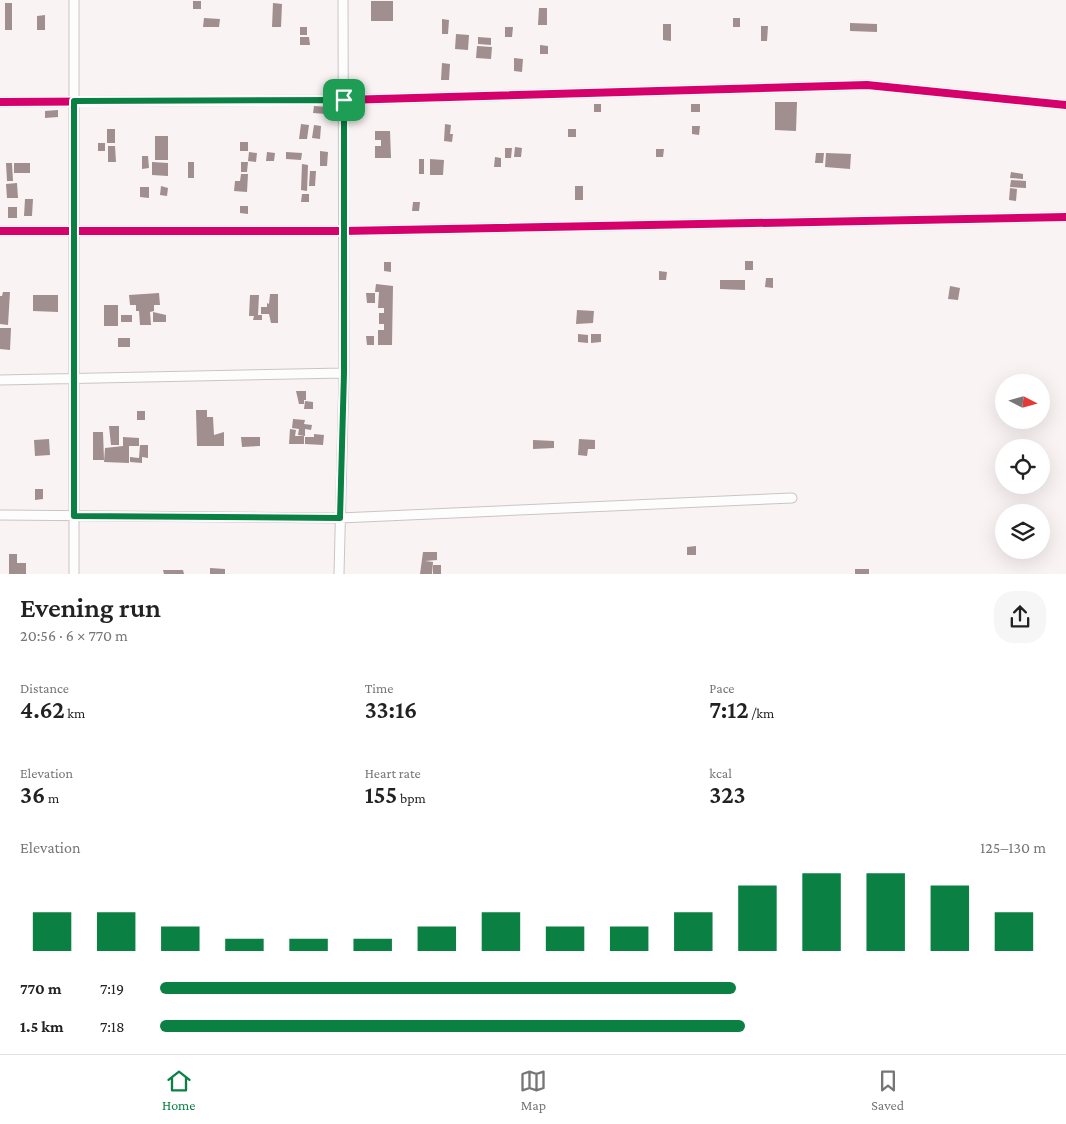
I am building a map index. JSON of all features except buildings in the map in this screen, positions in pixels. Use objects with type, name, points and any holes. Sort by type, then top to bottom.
[{"type":"street","points":[[74,0],[74,574]]},
{"type":"street","points":[[339,574],[344,373],[343,0]]},
{"type":"street","points":[[0,102],[344,100],[867,85],[1066,106]]},
{"type":"street","points":[[0,231],[344,231],[1066,217]]},
{"type":"street","points":[[0,380],[344,373]]},
{"type":"street","points":[[0,515],[340,518],[792,498]]},
{"type":"cycle path","points":[[0,102],[344,100],[867,85],[1066,105]]},
{"type":"cycle path","points":[[0,231],[344,231],[1066,217]]},
{"type":"route","points":[[344,100],[344,373],[340,518],[74,516],[74,101],[344,100]]}]
